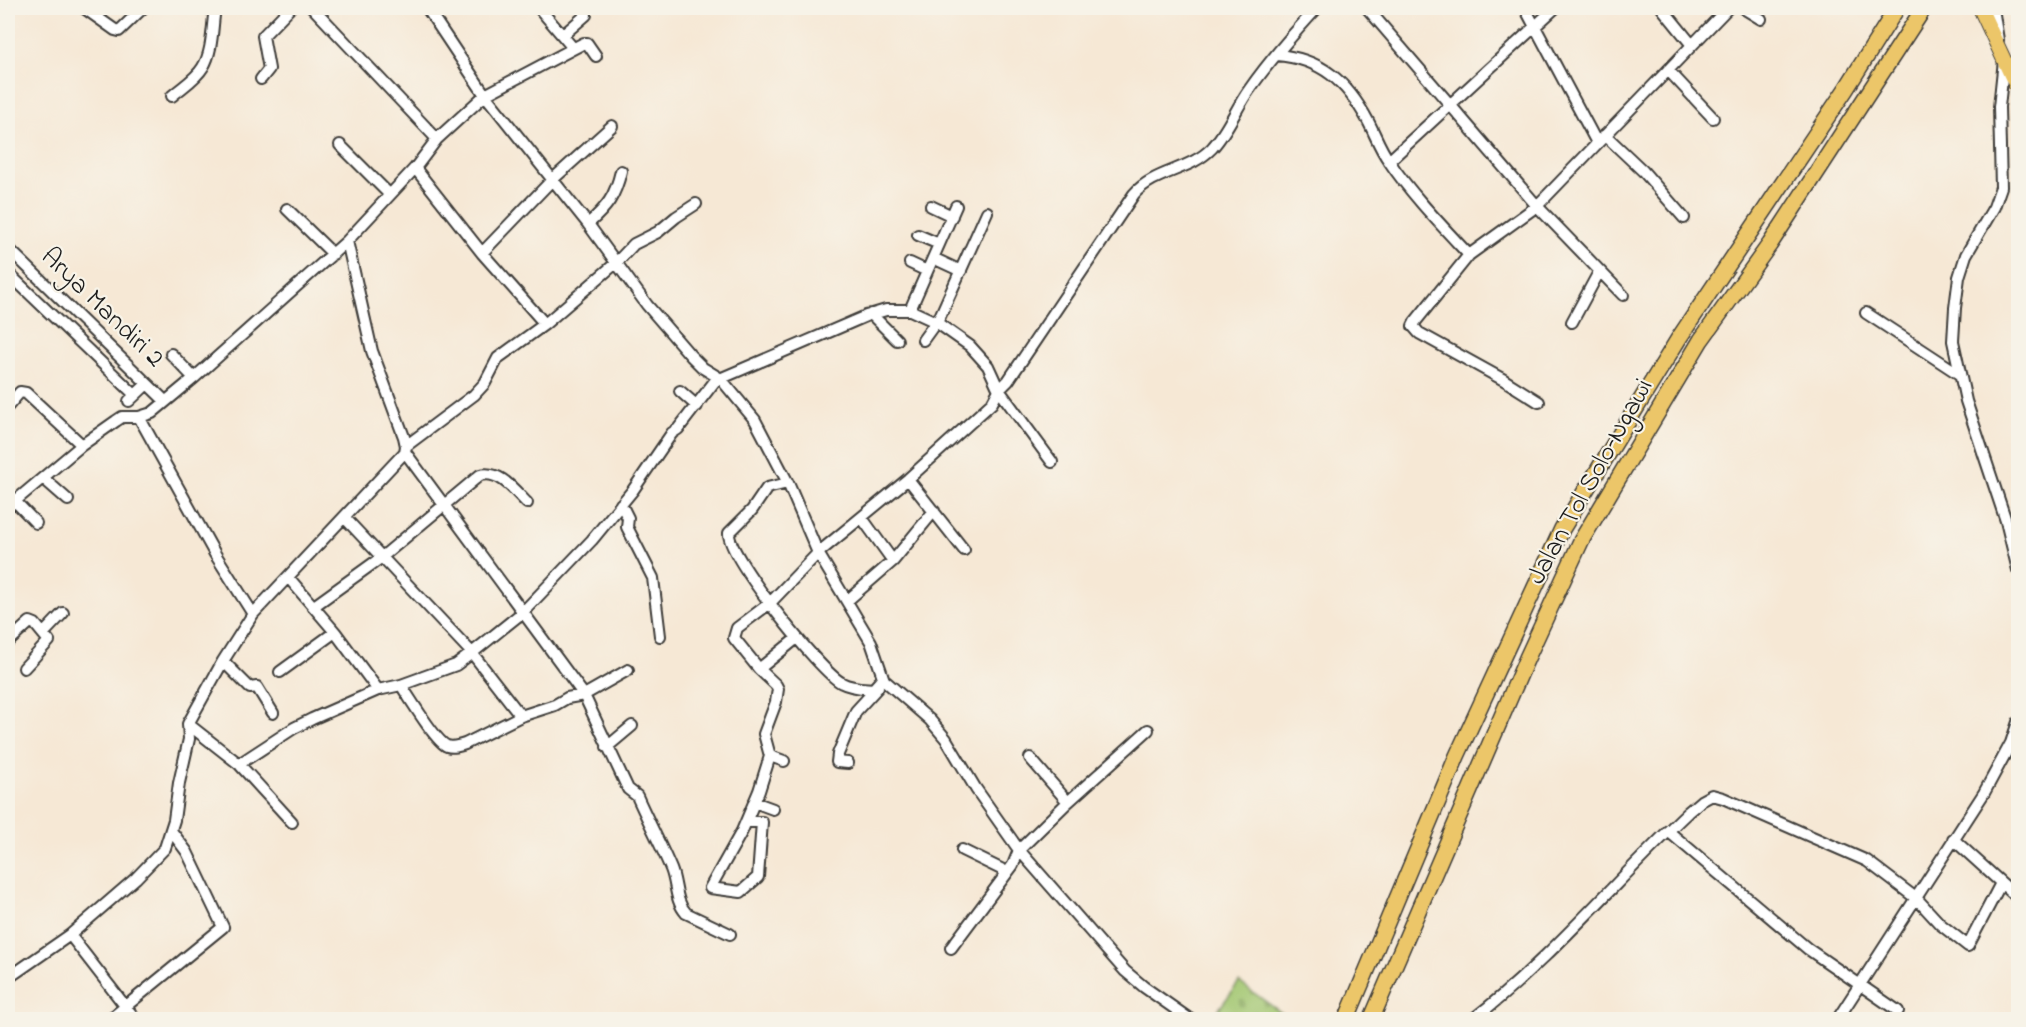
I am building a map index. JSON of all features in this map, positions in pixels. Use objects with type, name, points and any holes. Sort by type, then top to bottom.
[{"type":"highway","name":"Jalan Tol Solo–Ngawi","points":[[1346,1020],[1457,756],[1562,529],[1679,338],[1846,90],[1897,8]]},
{"type":"highway","name":"Jalan Tol Solo–Ngawi","points":[[1371,1020],[1527,658],[1581,542],[1701,340],[1770,244],[1924,8]]},
{"type":"main road","points":[[1980,8],[2019,90]]},
{"type":"street","points":[[84,8],[115,30],[119,30],[143,8]]},
{"type":"street","points":[[172,96],[203,67],[208,52],[215,8]]},
{"type":"street","points":[[261,79],[269,69],[259,36],[290,8]]},
{"type":"street","points":[[313,8],[437,140]]},
{"type":"street","points":[[427,8],[485,95],[588,224],[647,304],[691,356],[703,368],[721,379],[755,420],[788,483],[818,553],[871,642],[884,679],[930,720],[946,739],[976,789],[1019,849],[1125,971],[1191,1020]]},
{"type":"street","points":[[746,822],[762,822],[758,878],[741,892],[710,888],[746,822],[770,756],[764,734],[776,702],[778,689],[734,638],[737,628],[770,603],[818,553],[908,479],[992,403],[1134,194],[1152,178],[1197,159],[1212,148],[1226,130],[1247,92],[1317,8]]},
{"type":"street","points":[[1367,8],[1537,206],[1623,295]]},
{"type":"street","points":[[1525,8],[1601,139],[1643,171],[1684,218]]},
{"type":"street","points":[[1389,161],[1555,8]]},
{"type":"street","points":[[1662,8],[1692,45]]},
{"type":"street","points":[[1539,402],[1414,330],[1413,326],[1469,255],[1537,206],[1728,8]]},
{"type":"street","points":[[1743,8],[1761,19]]},
{"type":"street","points":[[1993,8],[2001,52],[1999,107],[2001,187],[1994,207],[1966,255],[1959,277],[1953,341],[1966,401],[2006,521],[2018,570]]},
{"type":"street","points":[[544,9],[573,48]]},
{"type":"street","points":[[562,35],[586,15]]},
{"type":"street","points":[[36,523],[10,500],[122,417],[139,417],[152,413],[194,378],[347,241],[415,168],[437,140],[485,95],[573,48],[587,43],[596,56]]},
{"type":"street","points":[[1276,55],[1293,56],[1311,61],[1342,85],[1367,119],[1389,161],[1439,224],[1469,255]]},
{"type":"street","points":[[1668,70],[1713,118]]},
{"type":"street","points":[[482,253],[552,180],[612,126]]},
{"type":"street","points":[[340,145],[389,194]]},
{"type":"street","points":[[415,168],[482,253],[545,324]]},
{"type":"street","points":[[588,224],[606,208],[616,189],[621,171]]},
{"type":"street","points":[[8,978],[70,934],[157,858],[165,848],[172,832],[189,739],[188,724],[223,661],[253,614],[405,449],[474,395],[485,383],[498,358],[545,324],[616,263],[634,244],[658,232],[696,204]]},
{"type":"street","points":[[910,310],[954,211],[931,206]]},
{"type":"street","points":[[287,209],[333,254]]},
{"type":"street","points":[[923,340],[937,322],[987,212]]},
{"type":"street","points":[[918,235],[939,244]]},
{"type":"street","points":[[347,241],[372,351],[405,449],[444,506],[584,695],[628,789],[637,796],[672,871],[681,908],[686,913],[730,934]]},
{"type":"street","name":"Arya Mandiri 2","points":[[8,248],[165,401]]},
{"type":"street","points":[[933,258],[961,271]]},
{"type":"street","points":[[910,263],[927,271]]},
{"type":"street","points":[[1572,322],[1599,272]]},
{"type":"street","points":[[8,273],[132,398],[147,384]]},
{"type":"street","points":[[239,764],[294,728],[378,690],[401,685],[456,665],[523,612],[592,540],[672,433],[678,429],[715,381],[871,314],[886,310],[910,310],[937,322],[980,356],[988,366],[999,390],[1052,462]]},
{"type":"street","points":[[1866,312],[1959,374]]},
{"type":"street","points":[[871,314],[897,340]]},
{"type":"street","points":[[171,354],[194,378]]},
{"type":"street","points":[[680,391],[697,406]]},
{"type":"street","points":[[8,406],[20,392],[26,393],[82,446]]},
{"type":"street","points":[[139,417],[215,554],[253,614]]},
{"type":"street","points":[[314,606],[382,557],[480,475],[486,473],[500,478],[527,503]]},
{"type":"street","points":[[42,478],[68,501]]},
{"type":"street","points":[[908,479],[964,550]]},
{"type":"street","points":[[788,483],[767,488],[752,510],[736,525],[729,536],[731,546],[770,603],[831,676],[842,684],[873,689],[884,679]]},
{"type":"street","points":[[621,504],[628,518],[627,527],[653,578],[660,636]]},
{"type":"street","points":[[848,600],[893,561],[934,511]]},
{"type":"street","points":[[344,517],[472,653],[521,716]]},
{"type":"street","points":[[862,518],[893,561]]},
{"type":"street","points":[[288,577],[335,632],[378,690]]},
{"type":"street","points":[[43,633],[63,613]]},
{"type":"street","points":[[8,642],[30,622],[43,633],[49,642],[24,668]]},
{"type":"street","points":[[280,672],[335,632]]},
{"type":"street","points":[[759,669],[797,638]]},
{"type":"street","points":[[223,661],[250,688],[257,687],[273,713]]},
{"type":"street","points":[[401,685],[437,738],[445,745],[456,747],[521,716],[555,705],[567,698],[584,695],[628,670]]},
{"type":"street","points":[[848,763],[837,762],[837,758],[856,711],[884,679]]},
{"type":"street","points":[[1837,1020],[1917,899],[1953,838],[1967,820],[2011,743],[2019,722]]},
{"type":"street","points":[[188,724],[239,764],[292,822]]},
{"type":"street","points":[[608,747],[632,726]]},
{"type":"street","points":[[951,948],[1013,865],[1019,849],[1148,730]]},
{"type":"street","points":[[770,756],[784,761]]},
{"type":"street","points":[[1030,758],[1068,802]]},
{"type":"street","points":[[1472,1020],[1565,936],[1668,831],[1708,796],[1717,795],[1868,861],[1917,899],[1940,924],[1968,946],[2001,883]]},
{"type":"street","points":[[754,802],[773,809]]},
{"type":"street","points":[[1668,831],[1808,949],[1898,1011]]},
{"type":"street","points":[[109,1020],[223,927],[187,852],[172,832]]},
{"type":"street","points":[[1953,838],[2019,898]]},
{"type":"street","points":[[962,850],[1007,872]]},
{"type":"street","points":[[70,934],[136,1020]]},
{"type":"green space","points":[[1239,982],[1287,1017],[1285,1020],[1212,1018]]}]
